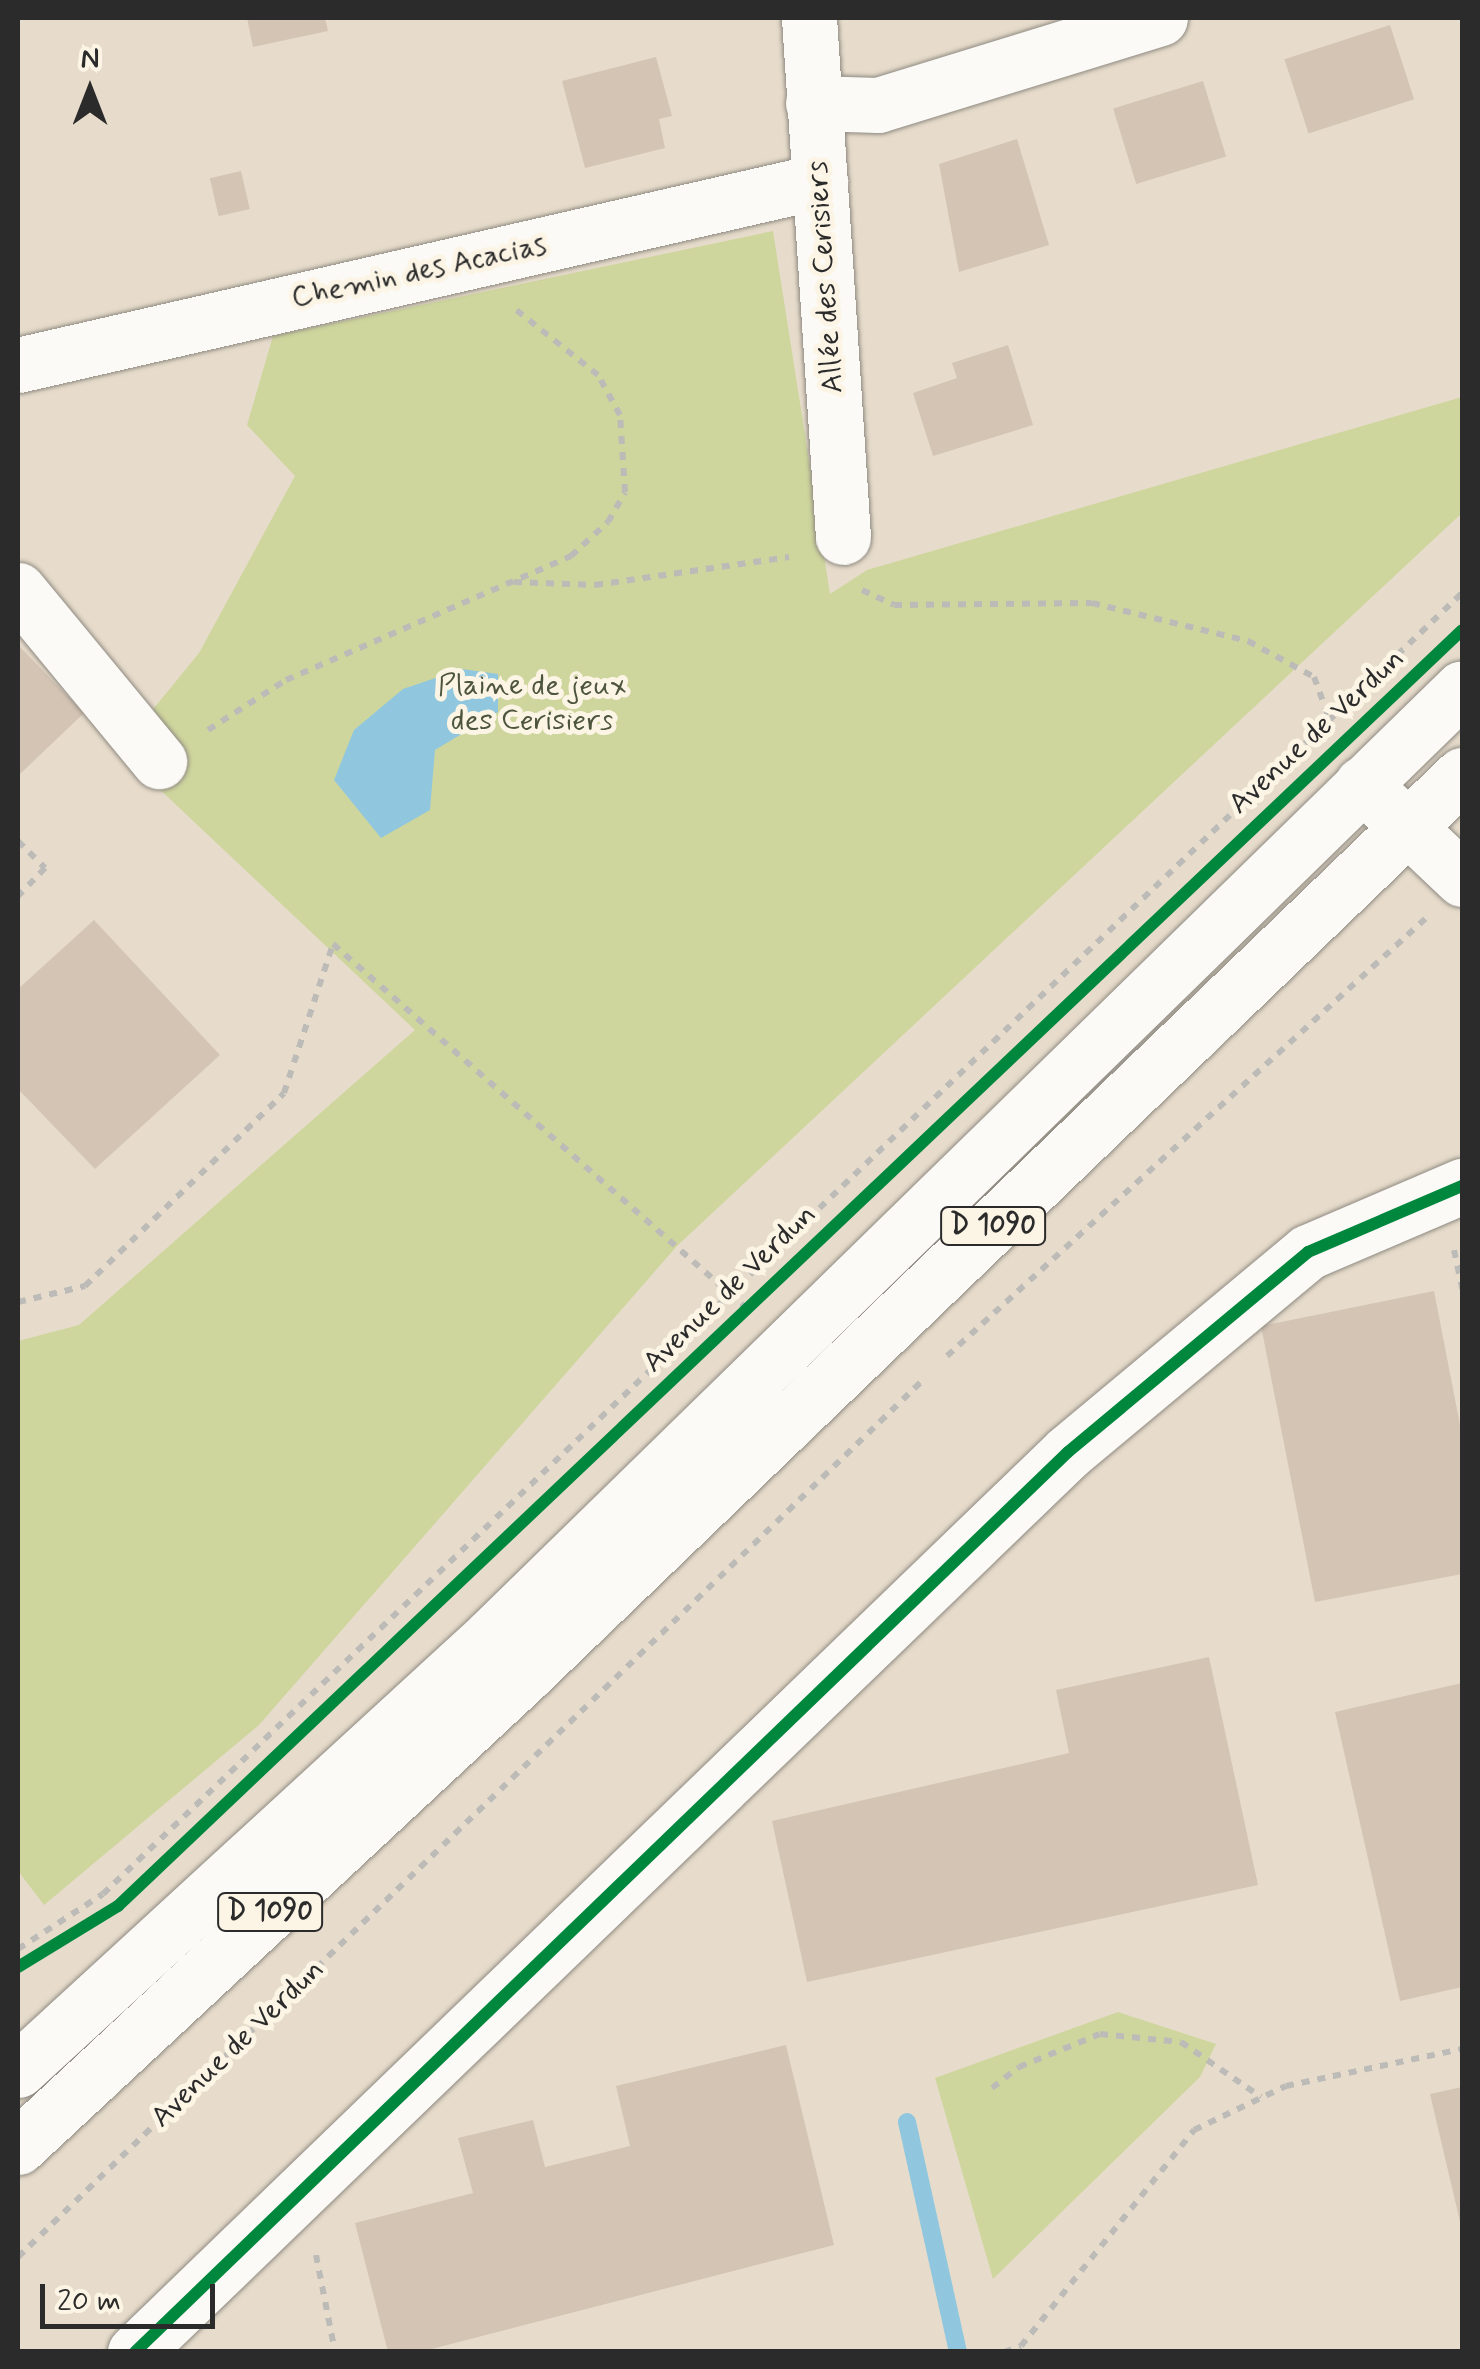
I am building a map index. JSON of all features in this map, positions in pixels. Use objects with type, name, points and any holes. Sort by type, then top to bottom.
[{"type":"main road","name":"Allée des Cerisiers","points":[[810,18],[820,181],[822,546]]},
{"type":"main road","points":[[814,103],[878,105],[1160,18]]},
{"type":"main road","name":"Chemin des Acacias","points":[[18,365],[820,181]]},
{"type":"main road","points":[[18,590],[159,761]]},
{"type":"main road","name":"D 1090","points":[[18,2070],[490,1636],[1343,762],[1462,688]]},
{"type":"main road","points":[[1343,762],[1407,828],[1448,895]]},
{"type":"main road","name":"D 1090","points":[[18,2147],[523,1677],[1462,776]]},
{"type":"main road","points":[[135,2352],[1068,1452],[1308,1252],[1462,1186]]},
{"type":"path","points":[[159,761],[286,680],[571,556],[608,522],[625,492],[628,455],[598,375],[453,264]]},
{"type":"path","points":[[513,582],[595,585],[822,546],[874,601],[1074,601],[1248,641],[1314,677],[1343,762]]},
{"type":"path","points":[[18,841],[45,868],[18,896]]},
{"type":"path","points":[[943,1360],[1448,895]]},
{"type":"path","points":[[18,1302],[85,1286],[284,1093],[333,944],[746,1308]]},
{"type":"path","points":[[18,1967],[118,1906],[304,1729]]},
{"type":"path","points":[[992,2088],[1019,2067],[1100,2034],[1181,2042],[1262,2097]]},
{"type":"path","points":[[1004,2352],[1021,2346],[1194,2130],[1262,2097],[1462,2049]]},
{"type":"path","points":[[302,2190],[336,2352]]},
{"type":"green space","name":"Plaine de jeux des Cerisiers","points":[[773,231],[830,594],[867,570],[1462,397],[1462,513],[677,1246],[259,1725],[44,1905],[18,1871],[18,1341],[79,1325],[415,1030],[119,751],[199,653],[295,476],[247,425],[273,336]]},
{"type":"green space","points":[[1118,2012],[1216,2044],[1200,2077],[993,2279],[935,2078]]},
{"type":"water","points":[[462,669],[498,674],[498,712],[435,750],[430,810],[381,838],[334,780],[354,730],[403,689]]},
{"type":"building","points":[[247,18],[325,18],[328,31],[253,47]]},
{"type":"building","points":[[1390,25],[1414,99],[1309,133],[1284,59]]},
{"type":"building","points":[[656,57],[672,116],[659,119],[665,148],[585,168],[562,81]]},
{"type":"building","points":[[1203,81],[1226,157],[1136,184],[1113,108]]},
{"type":"building","points":[[1017,139],[1049,245],[959,272],[939,164]]},
{"type":"building","points":[[241,171],[250,209],[219,216],[210,178]]},
{"type":"building","points":[[1008,345],[1033,425],[933,456],[913,393],[957,378],[952,363]]},
{"type":"building","points":[[18,645],[84,713],[20,774],[18,772]]},
{"type":"building","points":[[94,920],[220,1055],[95,1169],[18,1089],[18,989]]},
{"type":"building","points":[[1434,1291],[1462,1435],[1462,1574],[1315,1602],[1261,1326]]},
{"type":"building","points":[[1209,1657],[1258,1885],[807,1982],[772,1821],[1069,1753],[1056,1690]]},
{"type":"building","points":[[1462,1683],[1462,1987],[1400,2001],[1335,1712]]},
{"type":"building","points":[[786,2045],[834,2245],[420,2352],[388,2352],[355,2223],[473,2193],[458,2138],[533,2120],[545,2167],[630,2146],[616,2086]]},
{"type":"building","points":[[1462,2087],[1462,2226],[1461,2226],[1430,2094]]},
{"type":"waterway","points":[[907,2122],[958,2352]]},
{"type":"cycle path","name":"Avenue de Verdun","points":[[18,1967],[118,1906],[1462,630]]},
{"type":"cycle path","points":[[135,2352],[1068,1452],[1308,1252],[1462,1186]]}]
